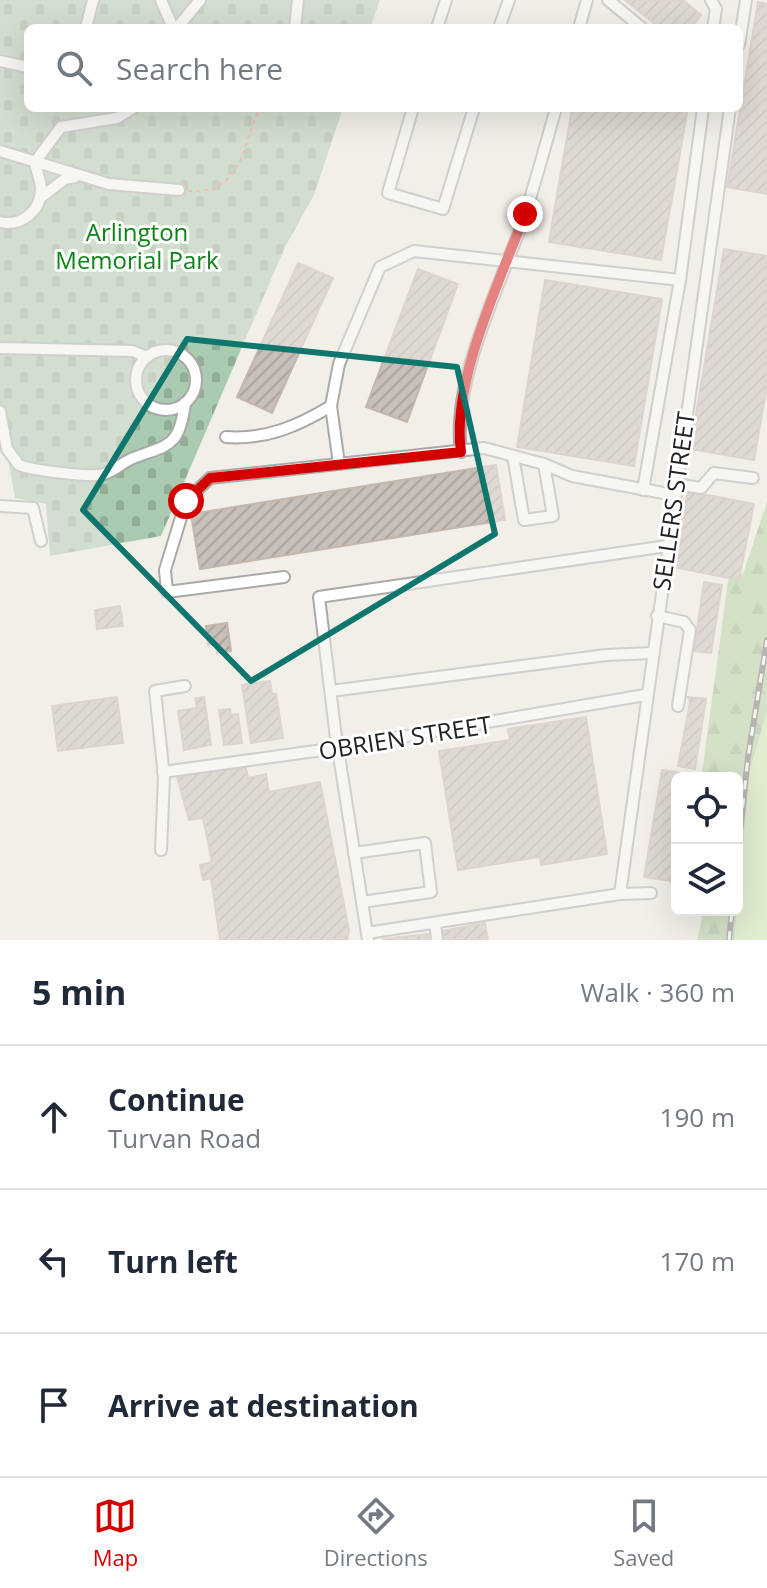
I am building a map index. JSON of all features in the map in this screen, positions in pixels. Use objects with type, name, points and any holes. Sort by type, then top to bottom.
[{"type":"street","points":[[87,24],[93,0]]},
{"type":"street","points":[[161,0],[173,24]]},
{"type":"street","points":[[179,24],[200,0]]},
{"type":"street","points":[[295,24],[298,0]]},
{"type":"street","points":[[438,24],[446,0]]},
{"type":"street","points":[[500,24],[509,0]]},
{"type":"street","points":[[584,24],[587,0]]},
{"type":"street","points":[[608,0],[637,24]]},
{"type":"street","points":[[711,0],[716,9],[714,24]]},
{"type":"street","points":[[742,24],[746,0]]},
{"type":"street","points":[[2,64],[24,67]]},
{"type":"street","points":[[35,162],[61,127],[117,118],[127,112]]},
{"type":"street","points":[[412,112],[388,193],[443,209],[473,112]]},
{"type":"street","points":[[461,452],[458,430],[461,397],[555,112]]},
{"type":"street","points":[[643,490],[680,280],[702,112]]},
{"type":"street","name":"SELLERS STREET","points":[[620,894],[645,695],[729,112]]},
{"type":"street","points":[[3,154],[109,184],[179,190]]},
{"type":"street","points":[[0,222],[21,221],[32,213],[40,198],[41,185],[35,162]]},
{"type":"street","points":[[40,198],[65,179],[78,177]]},
{"type":"street","points":[[339,464],[331,406],[339,364],[380,267],[414,251],[680,280]]},
{"type":"street","points":[[0,348],[133,351],[147,357]]},
{"type":"street","points":[[0,411],[7,449],[19,465],[88,476],[103,475],[127,460],[163,449],[180,429],[185,403],[197,382],[191,362],[173,350],[163,349],[147,357],[135,378],[140,396],[146,403],[163,410],[185,403]]},
{"type":"street","points":[[226,437],[245,439],[279,433],[331,406]]},
{"type":"street","points":[[284,577],[167,592],[165,570],[186,501],[210,478],[484,448],[544,464],[572,476],[643,490],[701,488],[714,473],[753,478]]},
{"type":"street","points":[[513,456],[524,520],[553,516],[544,464]]},
{"type":"street","points":[[0,506],[33,508],[41,541]]},
{"type":"street","points":[[651,893],[620,894],[435,923],[368,937],[337,748],[319,597],[667,546]]},
{"type":"street","points":[[657,616],[684,622],[690,630],[678,706]]},
{"type":"street","points":[[331,691],[606,655],[652,653]]},
{"type":"street","points":[[161,850],[163,772],[155,691],[185,686]]},
{"type":"street","name":"OBRIEN STREET","points":[[163,772],[337,748],[645,695]]},
{"type":"street","points":[[354,853],[425,843],[431,892],[362,902]]},
{"type":"street","points":[[435,923],[437,940]]},
{"type":"path","points":[[179,190],[211,192],[223,185],[238,165],[258,112]]},
{"type":"highlighted area","points":[[187,339],[457,367],[495,534],[251,681],[83,510]]},
{"type":"green space","name":"Arlington Memorial Park","points":[[0,0],[380,0],[371,24],[24,24],[24,112],[342,112],[314,195],[285,247],[161,536],[50,556],[46,504],[15,498],[0,416]]},
{"type":"green space","points":[[767,502],[767,711],[750,770],[743,845],[743,772],[702,772],[729,574],[743,574]]},
{"type":"green space","points":[[767,711],[767,940],[734,940],[736,916],[743,916],[743,844],[750,770]]},
{"type":"green space","points":[[700,916],[736,916],[734,940],[697,940]]},
{"type":"building","points":[[625,0],[683,0],[701,15],[694,24],[655,24]]},
{"type":"building","points":[[758,2],[767,4],[767,194],[727,187],[740,112],[743,112],[743,92]]},
{"type":"building","points":[[571,112],[687,112],[661,260],[549,242]]},
{"type":"building","points":[[724,249],[767,256],[767,386],[754,460],[690,449]]},
{"type":"building","points":[[298,263],[333,278],[272,413],[237,397]]},
{"type":"building","points":[[418,269],[458,284],[407,422],[366,407]]},
{"type":"building","points":[[545,280],[662,299],[634,466],[517,447]]},
{"type":"building","points":[[496,465],[505,520],[200,569],[191,514]]},
{"type":"building","points":[[688,491],[754,504],[739,580],[673,567]]},
{"type":"building","points":[[704,582],[722,585],[711,653],[694,651]]},
{"type":"building","points":[[120,606],[123,626],[97,629],[95,610]]},
{"type":"building","points":[[227,623],[231,651],[217,653],[216,644],[208,645],[206,626]]},
{"type":"building","points":[[270,681],[272,694],[276,694],[283,738],[251,743],[242,685]]},
{"type":"building","points":[[117,697],[123,743],[58,751],[52,706]]},
{"type":"building","points":[[204,697],[211,745],[184,750],[178,711],[197,708],[195,698]]},
{"type":"building","points":[[688,697],[706,699],[695,769],[678,766],[690,702]]},
{"type":"building","points":[[230,709],[231,715],[238,714],[242,743],[224,745],[219,710]]},
{"type":"building","points":[[586,717],[607,854],[541,865],[540,857],[458,870],[439,751],[510,740],[508,729]]},
{"type":"building","points":[[245,764],[248,778],[266,774],[269,792],[320,782],[349,930],[347,940],[220,940],[211,878],[203,880],[200,865],[212,862],[203,818],[189,820],[177,777]]},
{"type":"building","points":[[662,770],[675,772],[671,772],[671,881],[644,877]]},
{"type":"building","points":[[485,923],[488,940],[444,940],[442,931]]},
{"type":"building","points":[[428,934],[428,940],[384,940],[384,939]]},
{"type":"railway","points":[[739,844],[748,757],[767,640]]},
{"type":"railway","points":[[729,940],[731,916]]},
{"type":"route","points":[[186,501],[210,478],[461,452],[458,430],[461,397],[525,214]]}]
